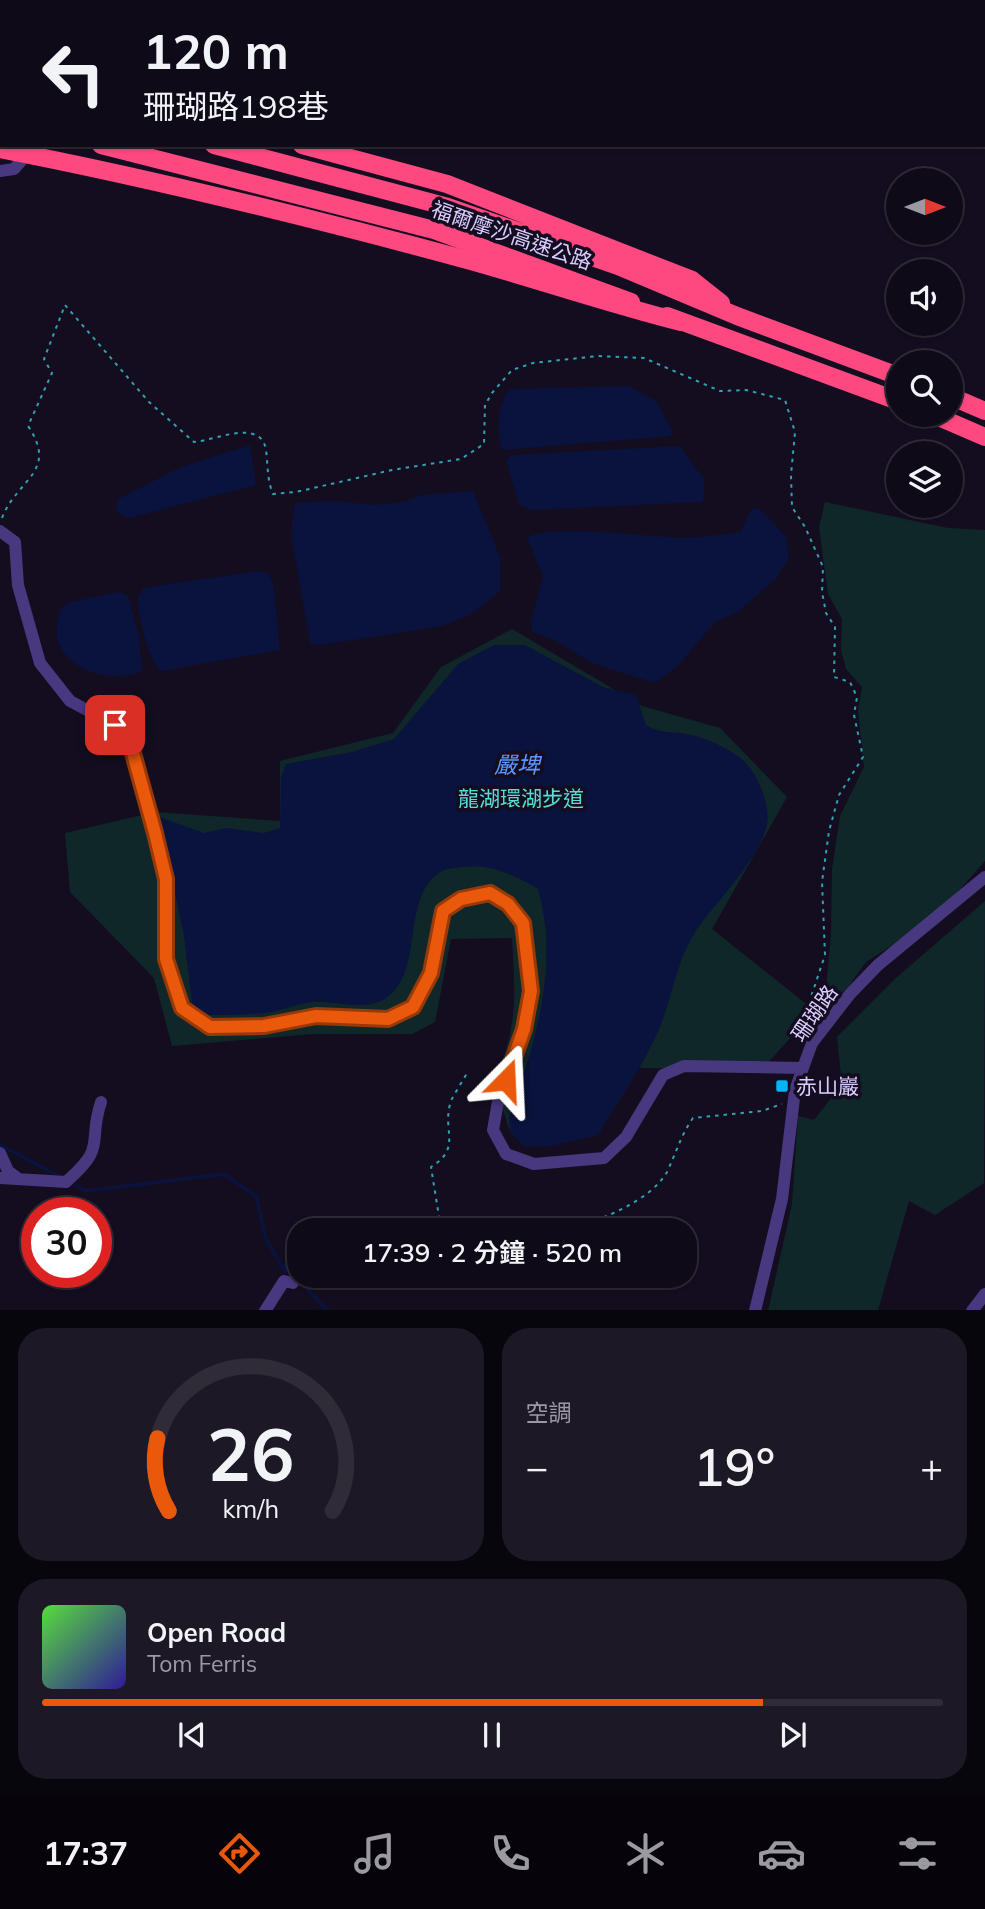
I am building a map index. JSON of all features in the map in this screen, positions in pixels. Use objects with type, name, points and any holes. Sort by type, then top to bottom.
[{"type":"highway","name":"福爾摩沙高速公路","points":[[109,147],[434,230],[590,285],[886,397]]},
{"type":"highway","name":"福爾摩沙高速公路","points":[[222,147],[448,207],[618,266],[737,316],[886,372]]},
{"type":"highway","points":[[309,147],[447,184],[692,280],[737,316]]},
{"type":"highway","points":[[0,149],[150,178],[470,261],[619,306],[681,321]]},
{"type":"highway","points":[[963,402],[985,411]]},
{"type":"highway","points":[[961,427],[985,438]]},
{"type":"street","points":[[0,171],[14,169],[33,147]]},
{"type":"street","points":[[0,531],[15,541],[18,585],[40,663],[71,701],[115,725],[131,746],[166,879],[166,959],[182,1008],[210,1027],[264,1026],[316,1016],[388,1019],[413,1007],[431,973],[443,911],[461,899],[490,893],[508,904],[523,923],[531,991],[524,1029],[499,1096],[493,1130],[506,1154],[534,1164],[604,1158],[626,1137],[663,1075],[684,1066],[802,1069]]},
{"type":"street","name":"珊瑚路","points":[[755,1310],[782,1199],[793,1100],[802,1069],[821,1029],[878,965],[985,877]]},
{"type":"street","points":[[0,1178],[66,1182],[85,1165],[95,1150],[101,1102]]},
{"type":"street","points":[[0,1153],[8,1171],[19,1179]]},
{"type":"street","points":[[266,1310],[284,1281],[287,1282]]},
{"type":"street","points":[[973,1310],[985,1294]]},
{"type":"path","points":[[0,522],[11,502],[31,479],[41,453],[39,442],[28,426],[52,373],[44,359],[65,305],[149,402],[194,442],[248,431],[258,434],[264,442],[273,494],[296,492],[392,470],[461,459],[484,444],[485,405],[502,379],[512,370],[533,363],[598,356],[644,358],[720,391],[746,390],[785,400],[795,432],[790,475],[792,507],[806,527],[823,568],[822,592],[826,612],[835,627],[834,677],[850,682],[857,697],[854,715],[863,757],[839,795],[829,831],[822,882],[825,955],[811,997],[821,1029]]},
{"type":"path","points":[[439,1218],[431,1167],[445,1158],[451,1146],[447,1130],[451,1100],[468,1072]]},
{"type":"path","points":[[602,1218],[637,1200],[666,1174],[681,1136],[693,1118],[762,1111],[793,1100]]},
{"type":"green space","points":[[825,502],[886,515],[886,518],[901,518],[948,528],[985,530],[985,861],[953,897],[900,940],[866,962],[848,987],[824,1009],[831,935],[832,869],[840,816],[864,767],[858,710],[862,687],[846,669],[841,650],[842,619],[828,594],[819,527]]},
{"type":"green space","name":"嚴埤","points":[[512,629],[642,706],[720,728],[787,797],[712,929],[815,1011],[762,1069],[638,1068],[598,1135],[525,1147],[510,1132],[494,1080],[508,1043],[514,1010],[512,938],[451,939],[435,1022],[412,1034],[313,1034],[172,1046],[154,978],[70,892],[65,833],[155,812],[280,821],[280,761],[393,733],[441,667]]},
{"type":"green space","points":[[985,901],[984,1183],[935,1215],[909,1201],[878,1310],[768,1310],[792,1204],[798,1116],[814,1120],[842,1084],[837,1037],[896,978]]},
{"type":"water","points":[[628,386],[656,401],[672,431],[671,436],[502,450],[499,419],[502,403],[510,389]]},
{"type":"water","points":[[250,445],[256,485],[129,518],[116,512],[118,499],[179,468]]},
{"type":"water","points":[[679,446],[705,480],[703,502],[531,510],[519,505],[506,460],[512,455]]},
{"type":"water","points":[[473,491],[500,557],[500,591],[472,614],[442,626],[321,645],[310,643],[291,533],[295,503],[333,501],[375,505],[403,502],[422,495]]},
{"type":"water","points":[[759,508],[786,537],[789,558],[775,579],[738,612],[715,622],[678,666],[655,683],[594,664],[554,640],[532,632],[531,622],[543,577],[527,538],[538,534],[578,531],[687,538],[740,532],[752,509]]},
{"type":"water","points":[[257,571],[268,573],[273,585],[280,650],[162,671],[157,667],[139,614],[138,598],[143,588]]},
{"type":"water","points":[[119,592],[128,596],[139,637],[142,671],[131,675],[107,676],[83,668],[64,653],[58,642],[60,609],[70,602]]},
{"type":"water","name":"嚴埤","points":[[494,645],[525,645],[603,687],[636,695],[646,725],[661,731],[701,737],[732,752],[754,773],[767,808],[764,836],[740,875],[694,934],[681,962],[657,1034],[637,1073],[598,1135],[552,1146],[525,1147],[510,1132],[509,1117],[528,1062],[542,1005],[546,947],[538,889],[512,875],[493,869],[473,866],[444,870],[429,883],[421,898],[405,972],[397,987],[385,999],[368,1005],[312,1002],[265,1013],[206,1015],[192,1003],[184,936],[159,817],[204,833],[227,828],[264,833],[280,828],[281,777],[286,764],[352,752],[394,739],[458,664]]},
{"type":"waterway","points":[[0,1145],[59,1176]]},
{"type":"waterway","points":[[76,1186],[86,1191],[224,1174],[256,1196],[266,1239],[285,1272]]},
{"type":"waterway","points":[[284,1265],[327,1310]]},
{"type":"place","name":"赤山巖","points":[[782,1086]]},
{"type":"route","points":[[115,725],[131,746],[166,879],[166,959],[182,1008],[210,1027],[264,1026],[316,1016],[388,1019],[413,1007],[431,973],[443,911],[461,899],[490,893],[508,904],[523,923],[531,991],[524,1029],[506,1080]]},
{"type":"park label","name":"龍湖環湖步道","points":[[521,798]]}]
